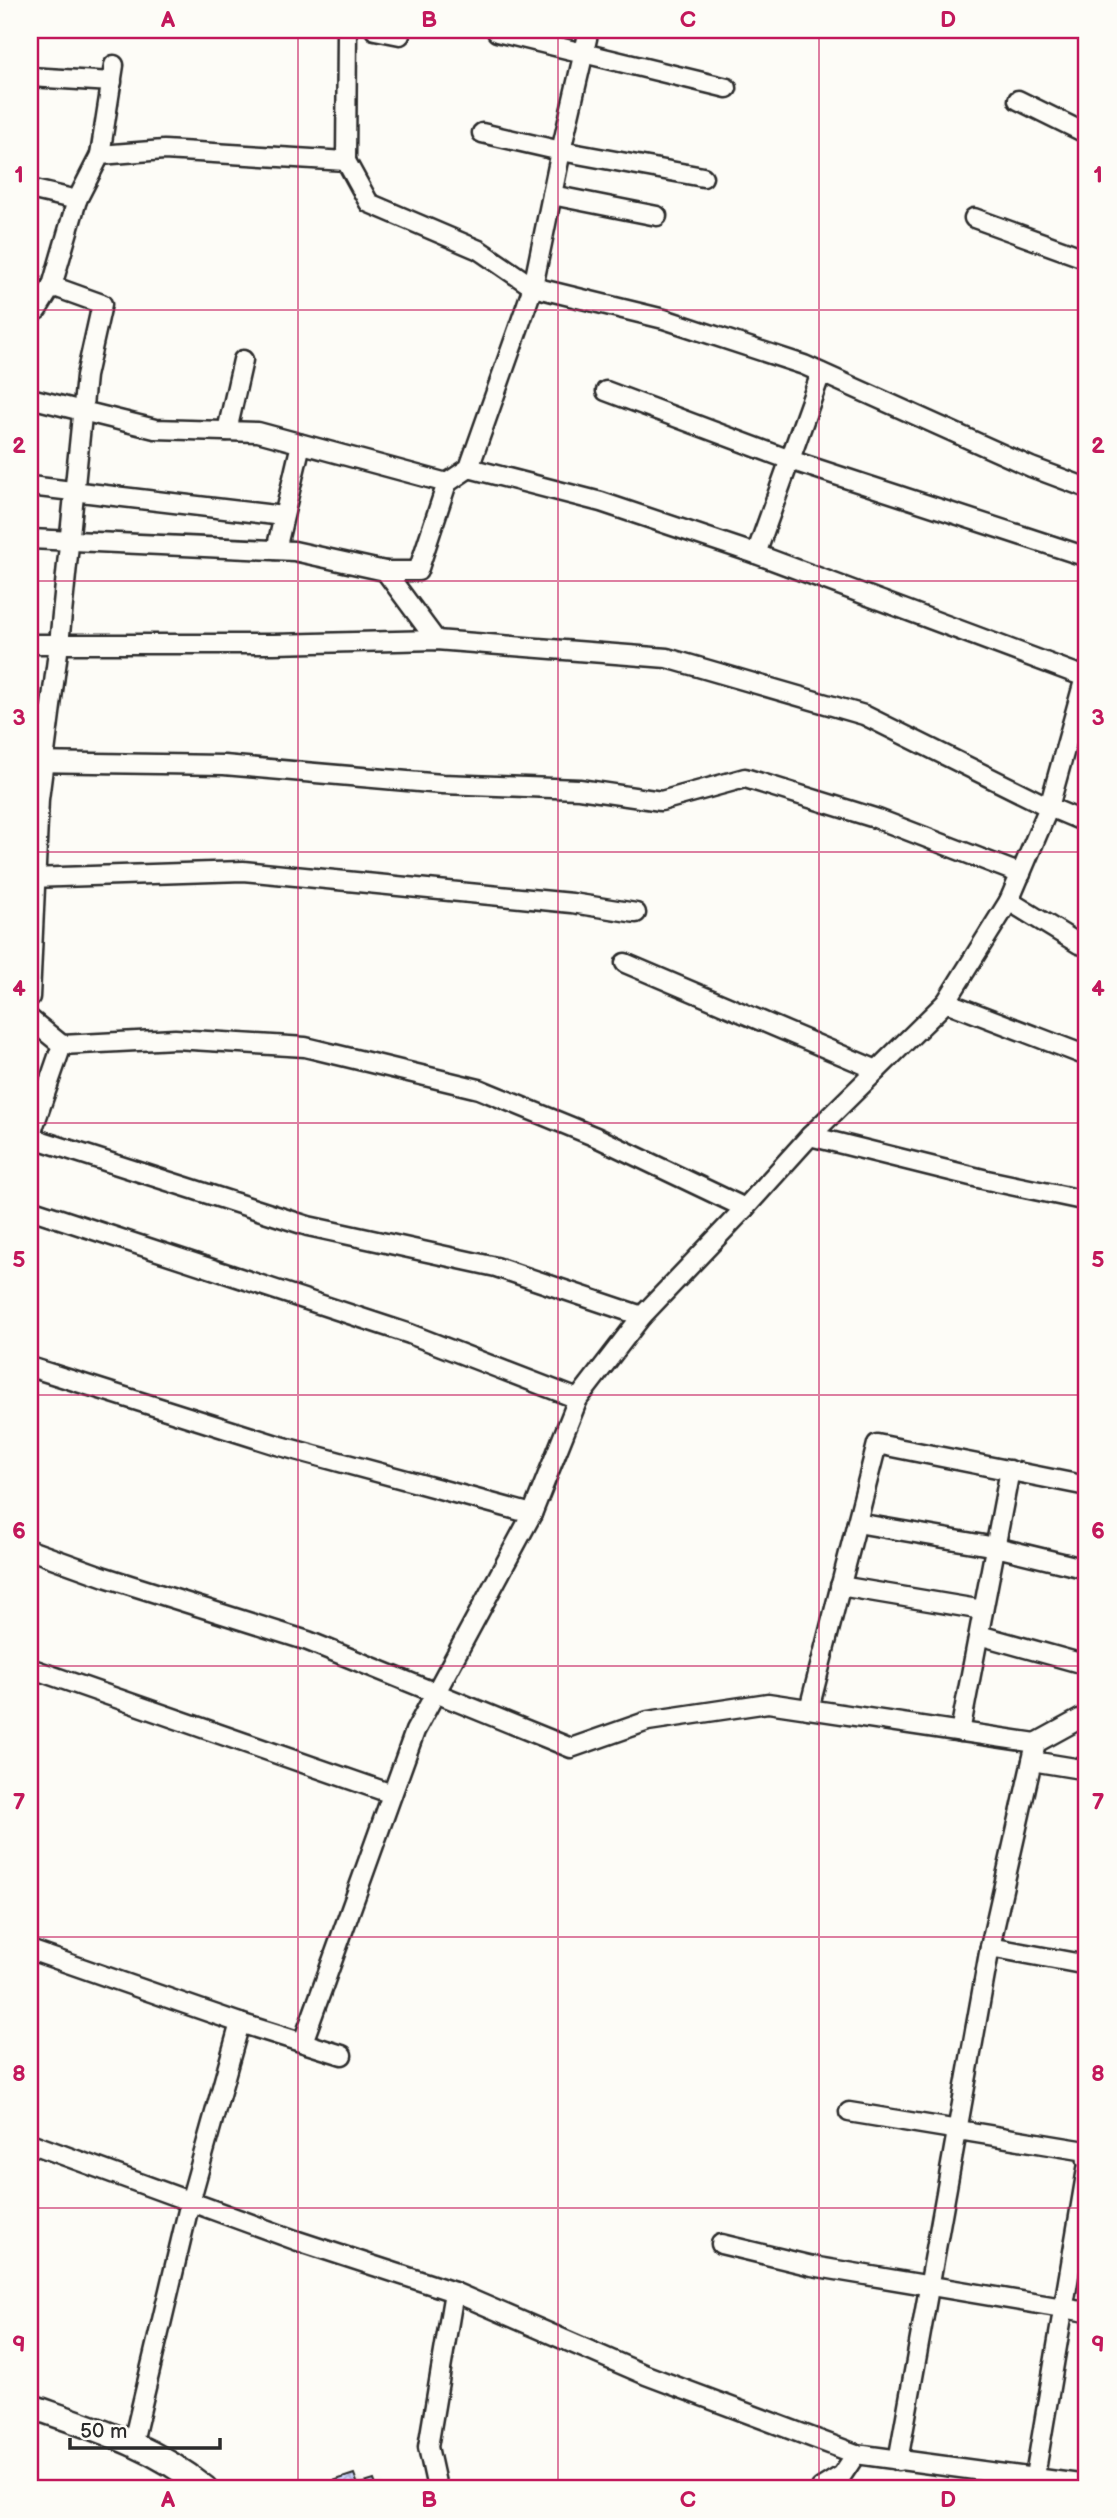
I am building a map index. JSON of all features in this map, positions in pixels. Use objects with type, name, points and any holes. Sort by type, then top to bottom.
[{"type":"street","points":[[347,30],[346,161],[369,203],[479,250],[533,287],[664,320],[804,365],[1031,467],[1087,488]]},
{"type":"street","points":[[375,30],[400,35],[400,30]]},
{"type":"street","points":[[30,539],[294,551],[385,571],[418,571],[447,483],[469,468],[533,287],[589,30]]},
{"type":"street","points":[[497,32],[727,88]]},
{"type":"street","points":[[30,77],[113,73],[100,155],[77,200],[52,286],[37,310],[30,308]]},
{"type":"street","points":[[1018,100],[1087,134]]},
{"type":"street","points":[[482,133],[703,177]]},
{"type":"street","points":[[100,155],[164,150],[346,161]]},
{"type":"street","points":[[30,189],[77,200]]},
{"type":"street","points":[[552,195],[657,216]]},
{"type":"street","points":[[974,218],[1087,259]]},
{"type":"street","points":[[30,997],[32,878],[39,799],[37,762],[59,644],[86,376],[102,304],[52,286]]},
{"type":"street","points":[[227,431],[243,360]]},
{"type":"street","points":[[756,554],[821,373]]},
{"type":"street","points":[[606,391],[790,460],[1087,557]]},
{"type":"street","points":[[30,398],[155,429],[258,432],[447,483]]},
{"type":"street","points":[[276,550],[301,444]]},
{"type":"street","points":[[303,2042],[415,1731],[532,1514],[578,1399],[642,1316],[810,1136],[946,1002],[1009,901],[1021,874],[1049,807],[1086,673],[756,554],[601,502],[469,468]]},
{"type":"street","points":[[30,486],[283,516]]},
{"type":"street","points":[[385,571],[436,640]]},
{"type":"street","points":[[30,644],[436,640],[667,657],[864,715],[1049,807],[1087,823]]},
{"type":"street","points":[[37,762],[224,765],[442,783],[579,789],[661,801],[745,778],[877,820],[1021,874]]},
{"type":"street","points":[[32,878],[243,871],[572,904],[636,914]]},
{"type":"street","points":[[1009,901],[1079,944],[1087,946]]},
{"type":"street","points":[[625,963],[877,1070]]},
{"type":"street","points":[[946,1002],[1087,1056]]},
{"type":"street","points":[[30,1019],[62,1045],[175,1039],[305,1047],[479,1089],[596,1137],[745,1208]]},
{"type":"street","points":[[62,1045],[30,1137],[308,1226],[496,1267],[642,1316]]},
{"type":"street","points":[[810,1136],[987,1180],[1087,1201]]},
{"type":"street","points":[[30,1209],[410,1334],[578,1399]]},
{"type":"street","points":[[30,1367],[277,1445],[532,1514]]},
{"type":"street","points":[[809,1709],[877,1444],[1087,1486]]},
{"type":"street","points":[[960,1732],[1010,1470]]},
{"type":"street","points":[[857,1522],[996,1547],[1087,1569]]},
{"type":"street","points":[[30,1550],[105,1577],[308,1641],[571,1748],[648,1721],[768,1703],[960,1732],[1087,1770]]},
{"type":"street","points":[[840,1587],[983,1610]]},
{"type":"street","points":[[979,1634],[1087,1665]]},
{"type":"street","points":[[30,1668],[392,1794]]},
{"type":"street","points":[[898,2461],[990,1947],[1034,1752],[1087,1715]]},
{"type":"street","points":[[990,1947],[1087,1965]]},
{"type":"street","points":[[30,1950],[240,2023],[342,2055]]},
{"type":"street","points":[[133,2442],[190,2202],[240,2023]]},
{"type":"street","points":[[849,2112],[1086,2151],[1087,2162]]},
{"type":"street","points":[[30,2143],[190,2202],[454,2292],[646,2375],[856,2454],[1033,2483],[1087,2485]]},
{"type":"street","points":[[1033,2483],[1087,2169]]},
{"type":"street","points":[[721,2244],[812,2266],[1087,2312]]},
{"type":"street","points":[[438,2488],[428,2447],[454,2292]]},
{"type":"street","points":[[30,2406],[133,2442],[191,2476],[205,2488]]},
{"type":"street","points":[[821,2488],[842,2475],[856,2454]]},
{"type":"building","points":[[354,2474],[358,2485],[374,2480],[377,2488],[312,2488]]}]
